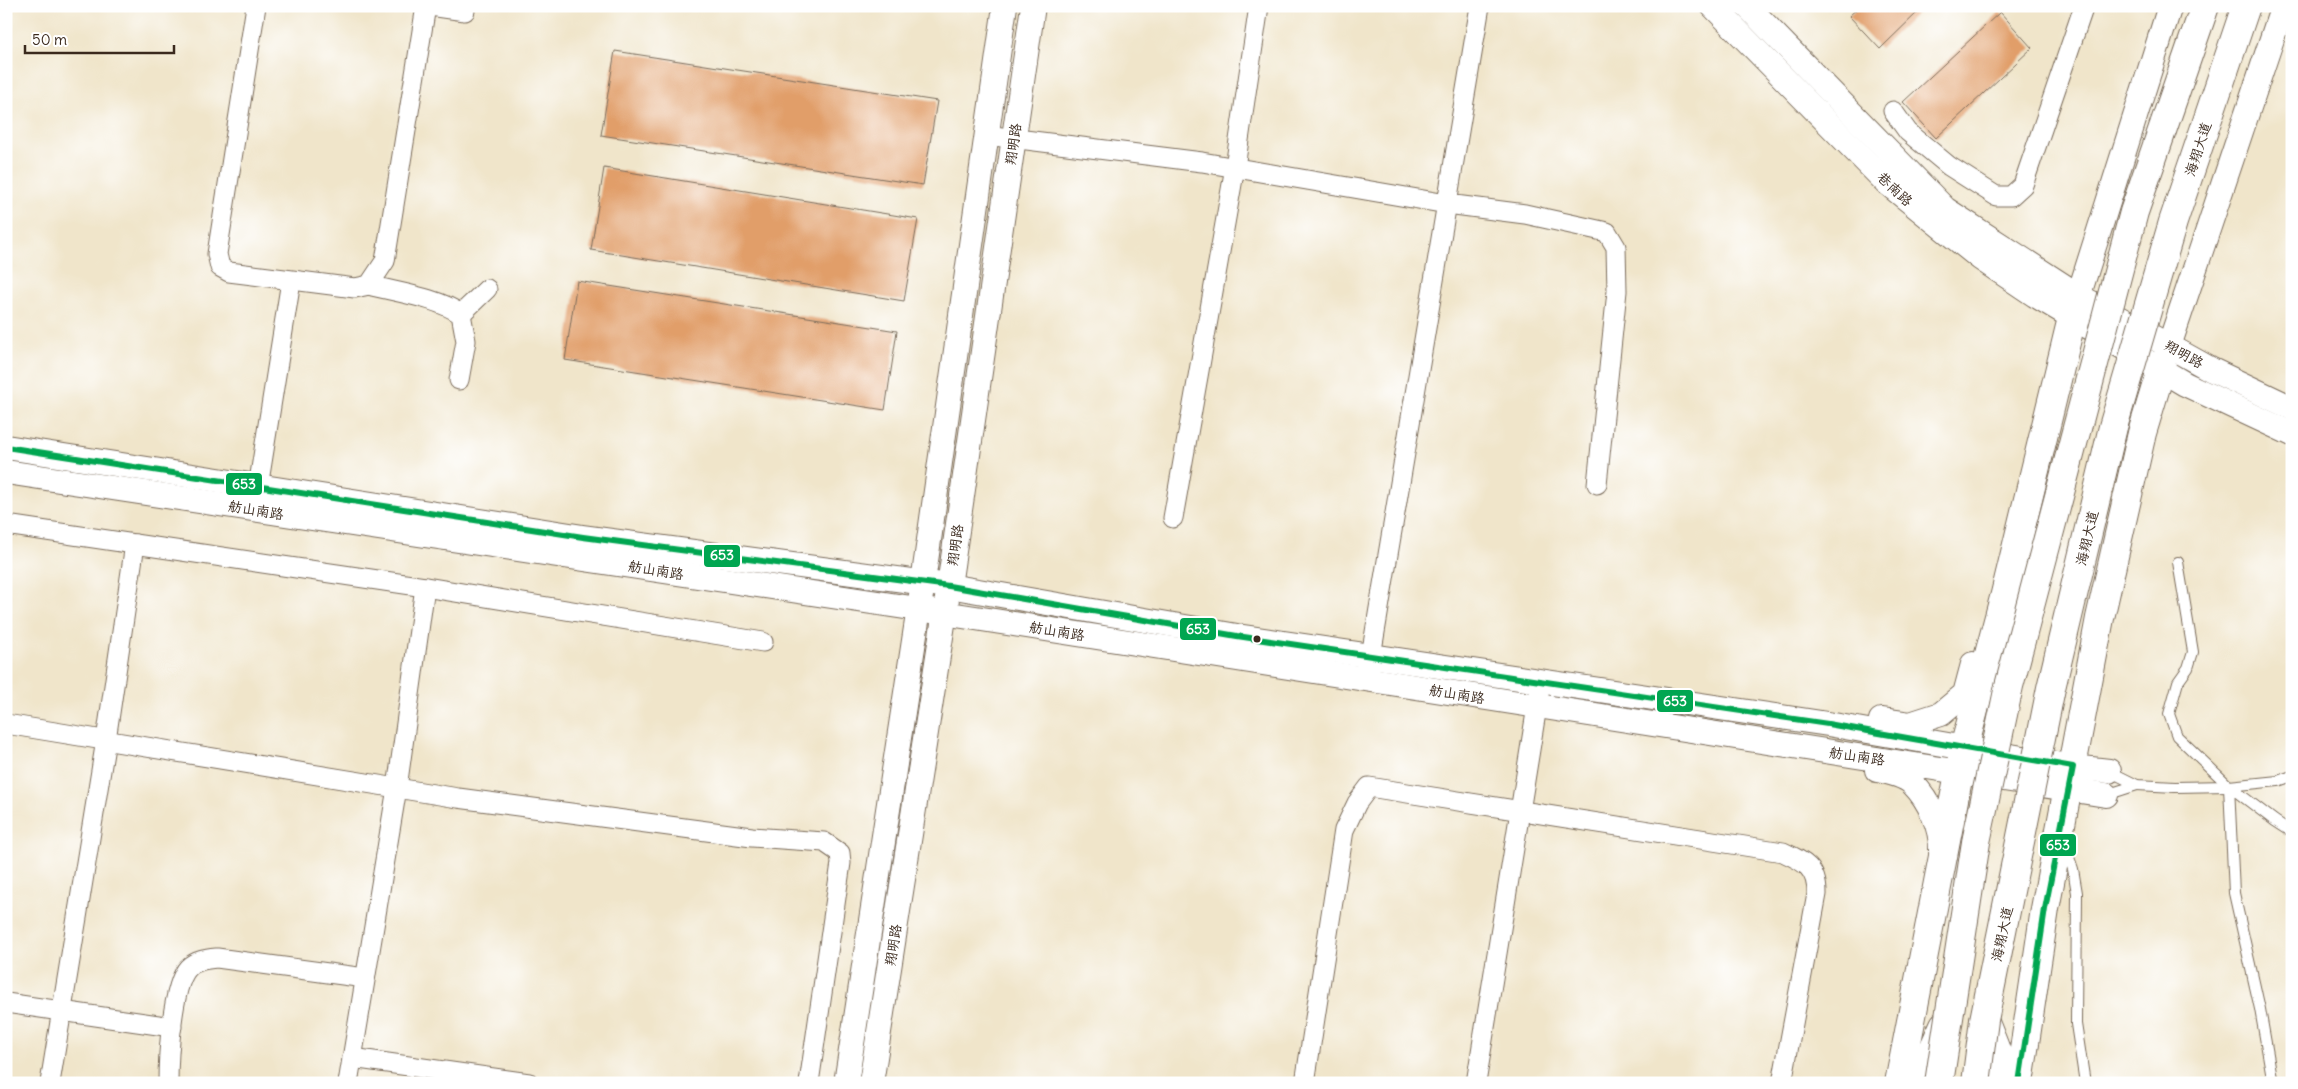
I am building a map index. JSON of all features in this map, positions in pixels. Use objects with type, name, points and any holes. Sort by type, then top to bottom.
[{"type":"main road","points":[[1939,1083],[1976,842],[2009,686],[2134,212],[2205,6]]},
{"type":"main road","name":"海翔大道","points":[[1976,1083],[1984,1020],[2051,688],[2113,427],[2173,222],[2246,6]]},
{"type":"main road","points":[[1899,1083],[1961,760],[2005,594],[2075,307]]},
{"type":"main road","points":[[2019,1083],[2045,909],[2100,618],[2142,433],[2165,358]]},
{"type":"main road","points":[[1918,1083],[1948,1017]]},
{"type":"main road","points":[[1984,1020],[2003,1068],[2001,1083]]},
{"type":"street","points":[[256,6],[217,254],[220,266],[229,272],[291,281],[355,288],[369,285],[452,308],[461,314],[466,341],[459,380]]},
{"type":"street","points":[[369,285],[385,261],[426,6]]},
{"type":"street","points":[[430,6],[464,12]]},
{"type":"street","name":"翔明路","points":[[846,1083],[923,582],[1005,6]]},
{"type":"street","name":"翔明路","points":[[872,1083],[943,613],[949,586],[1033,6]]},
{"type":"street","points":[[1173,518],[1235,168],[1258,6]]},
{"type":"street","points":[[1367,680],[1480,6]]},
{"type":"street","name":"巷南路","points":[[1713,6],[1880,176],[1910,203],[1980,258],[2075,307]]},
{"type":"street","name":"巷南路","points":[[1747,6],[1945,208],[2075,307],[2105,336]]},
{"type":"street","points":[[1893,110],[1908,132],[1949,166],[1996,196],[2011,196],[2023,184],[2084,6]]},
{"type":"street","points":[[2075,307],[2170,6]]},
{"type":"street","points":[[2165,358],[2283,6]]},
{"type":"street","points":[[986,135],[1235,168],[1448,204],[1525,214],[1607,232],[1616,247],[1618,291],[1597,484]]},
{"type":"street","points":[[256,498],[291,281]]},
{"type":"street","points":[[461,314],[487,289]]},
{"type":"street","name":"翔明路","points":[[2075,307],[2165,358],[2185,384],[2292,434]]},
{"type":"street","name":"翔明路","points":[[2105,336],[2165,358],[2212,370],[2292,408]]},
{"type":"street","name":"舫山南路","points":[[6,447],[256,498],[918,609],[1714,735],[1961,760]]},
{"type":"street","name":"舫山南路","points":[[6,472],[256,498],[583,537],[923,582],[1237,636],[1719,709],[1961,760],[2070,778],[2106,795]]},
{"type":"street","points":[[6,524],[425,587],[764,642]]},
{"type":"street","points":[[50,1083],[106,740],[135,544]]},
{"type":"street","points":[[348,1083],[396,788],[425,587]]},
{"type":"street","points":[[1719,709],[1778,708],[1910,724],[1941,714],[1965,694],[1984,622],[2005,594]]},
{"type":"street","points":[[1476,1083],[1540,682]]},
{"type":"street","points":[[6,724],[396,788],[742,835],[824,842],[840,853],[841,863],[809,1083]]},
{"type":"street","points":[[1714,735],[1772,753],[1891,772],[1912,783],[1936,821],[1941,846],[1939,875]]},
{"type":"street","points":[[2070,778],[2109,771]]},
{"type":"street","points":[[1305,1083],[1344,830],[1357,803],[1369,787],[1783,852],[1805,862],[1817,880],[1817,894],[1782,1083]]},
{"type":"street","points":[[168,1083],[172,1027],[181,981],[188,968],[201,960],[217,958],[365,978]]},
{"type":"street","points":[[6,1003],[172,1027]]},
{"type":"street","points":[[352,1058],[529,1083]]},
{"type":"lane","points":[[2178,562],[2193,652],[2188,668],[2178,682],[2169,714],[2177,736],[2229,786],[2274,822],[2292,832]]},
{"type":"lane","points":[[2109,771],[2137,785]]},
{"type":"lane","points":[[2106,795],[2137,785],[2229,786],[2278,781],[2292,776]]},
{"type":"lane","points":[[2229,786],[2234,893],[2260,1009],[2274,1083]]},
{"type":"lane","points":[[2059,831],[2073,869],[2077,893],[2076,1024],[2085,1083]]},
{"type":"building","points":[[1860,6],[1924,6],[1880,49],[1849,16]]},
{"type":"building","points":[[2000,12],[2032,48],[1936,138],[1903,102]]},
{"type":"building","points":[[615,51],[937,101],[923,185],[601,135]]},
{"type":"building","points":[[604,168],[918,219],[904,301],[591,250]]},
{"type":"building","points":[[577,281],[897,331],[885,410],[565,360]]},
{"type":"transit line","name":"653","points":[[6,447],[583,537],[949,586],[1237,636],[1828,724],[2073,767],[2045,909],[2019,1083]]}]
